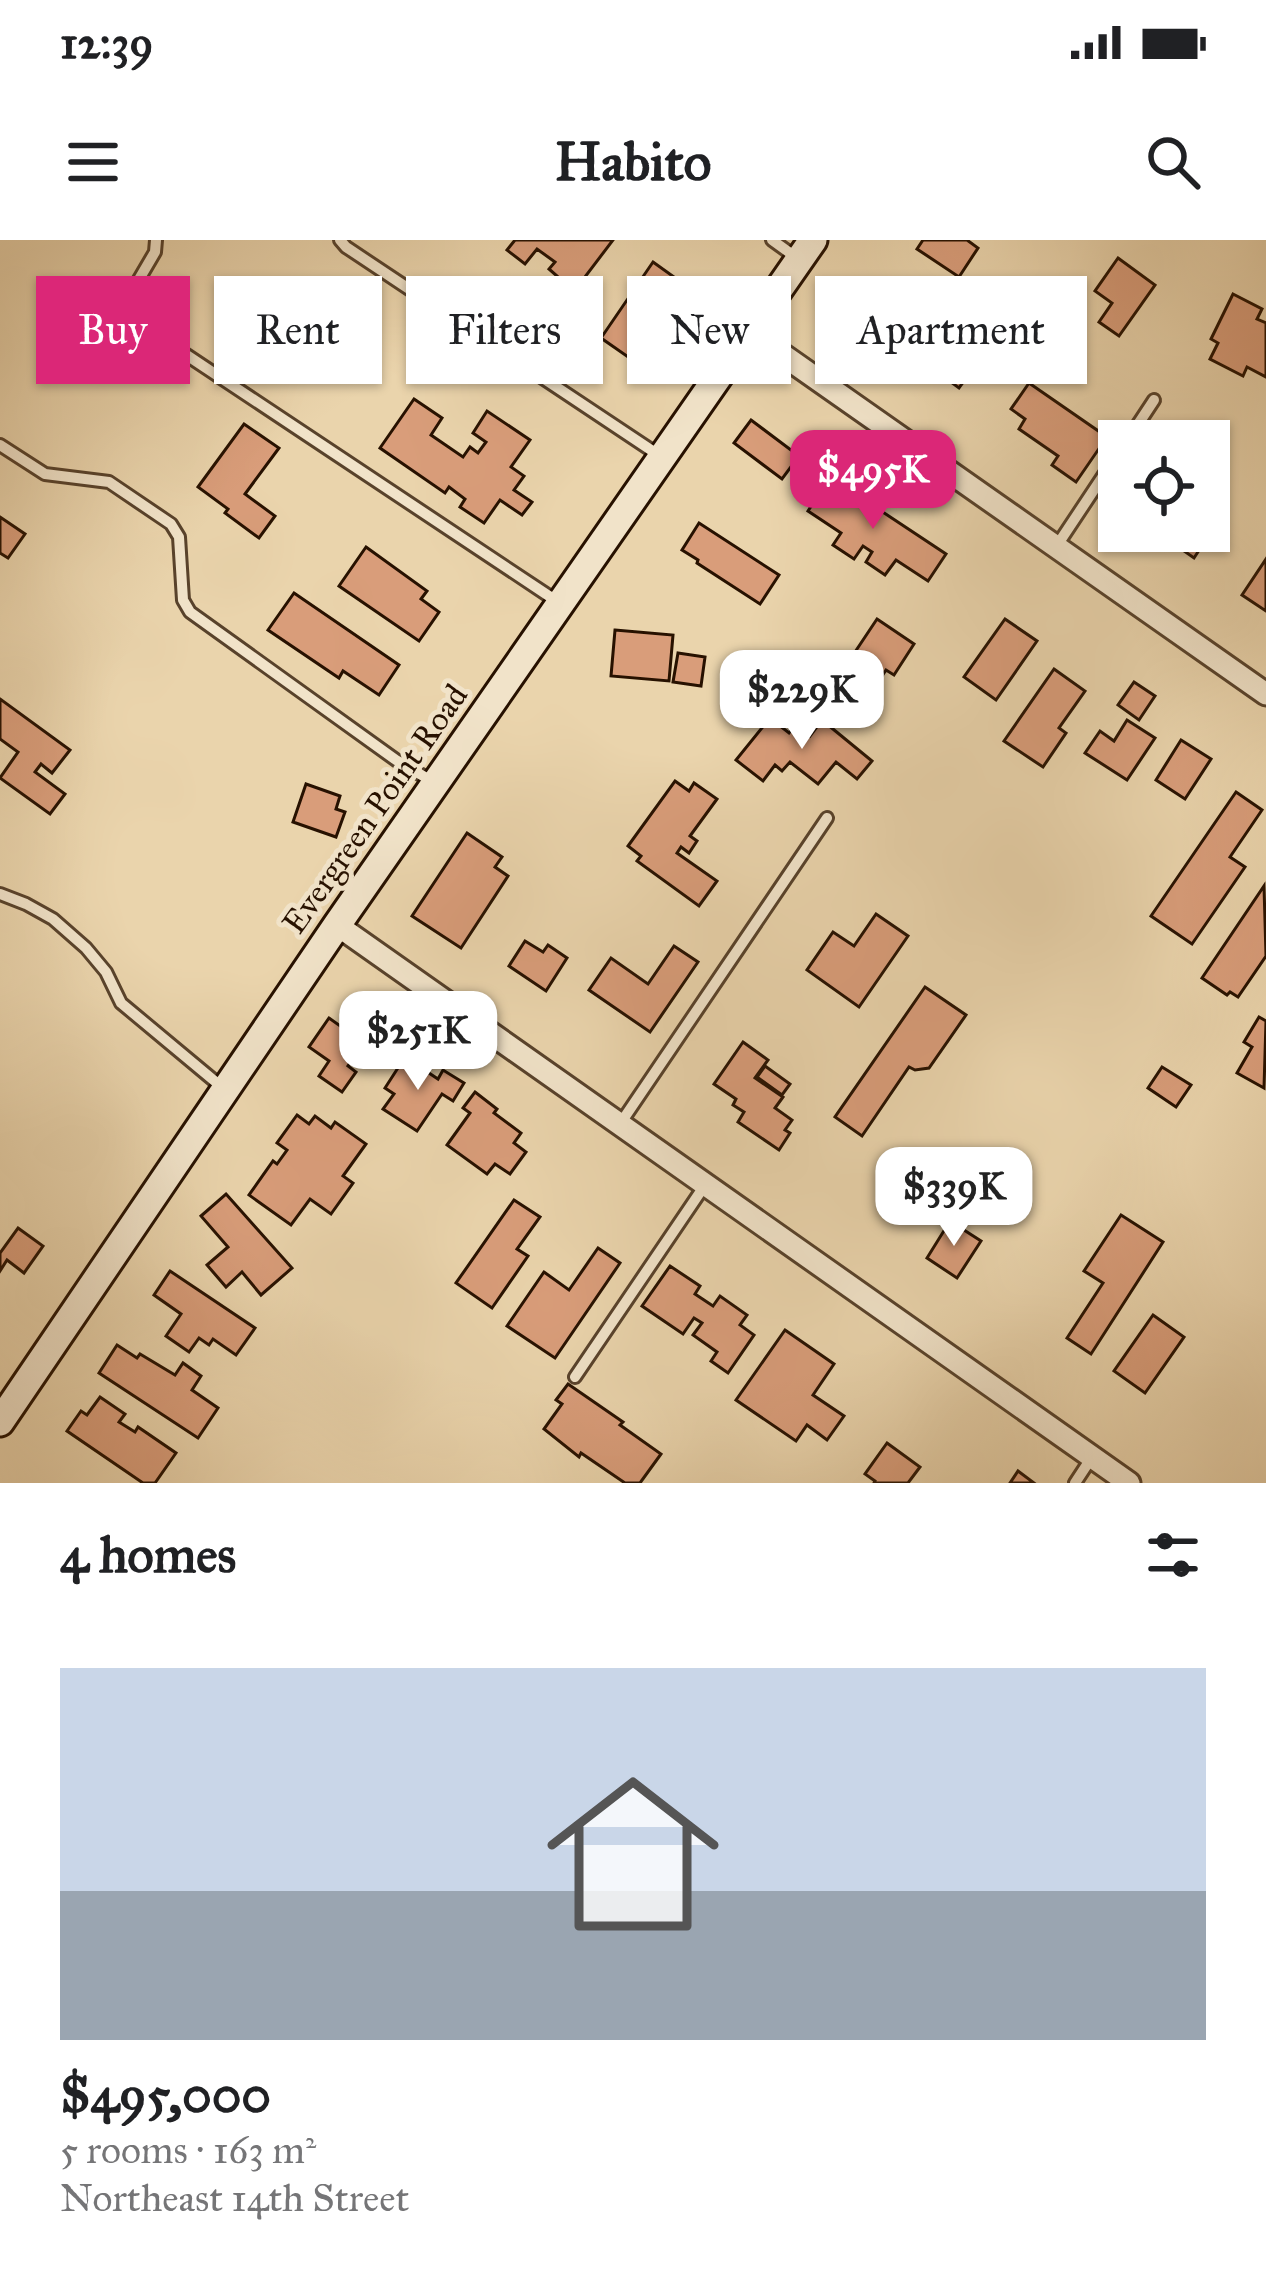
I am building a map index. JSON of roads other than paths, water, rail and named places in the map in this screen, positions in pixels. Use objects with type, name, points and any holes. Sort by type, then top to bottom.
[{"type":"street","name":"Evergreen Point Road","points":[[789,276],[807,250]]},
{"type":"street","points":[[791,361],[1266,694]]},
{"type":"street","name":"Evergreen Point Road","points":[[0,1422],[714,384]]},
{"type":"street","points":[[337,926],[1129,1483]]},
{"type":"lane","points":[[156,240],[155,252],[131,292],[143,326],[560,604]]},
{"type":"lane","points":[[340,240],[662,458]]},
{"type":"lane","points":[[772,240],[807,250]]},
{"type":"lane","points":[[1140,420],[1154,400]]},
{"type":"lane","points":[[0,445],[45,474],[109,482],[171,524],[179,538],[183,599],[190,612],[435,784]]},
{"type":"lane","points":[[1056,547],[1098,484]]},
{"type":"lane","points":[[620,1125],[827,818]]},
{"type":"lane","points":[[0,894],[53,920],[106,972],[121,1003],[225,1090]]},
{"type":"lane","points":[[575,1377],[705,1185]]},
{"type":"lane","points":[[1075,1483],[1092,1457]]}]
